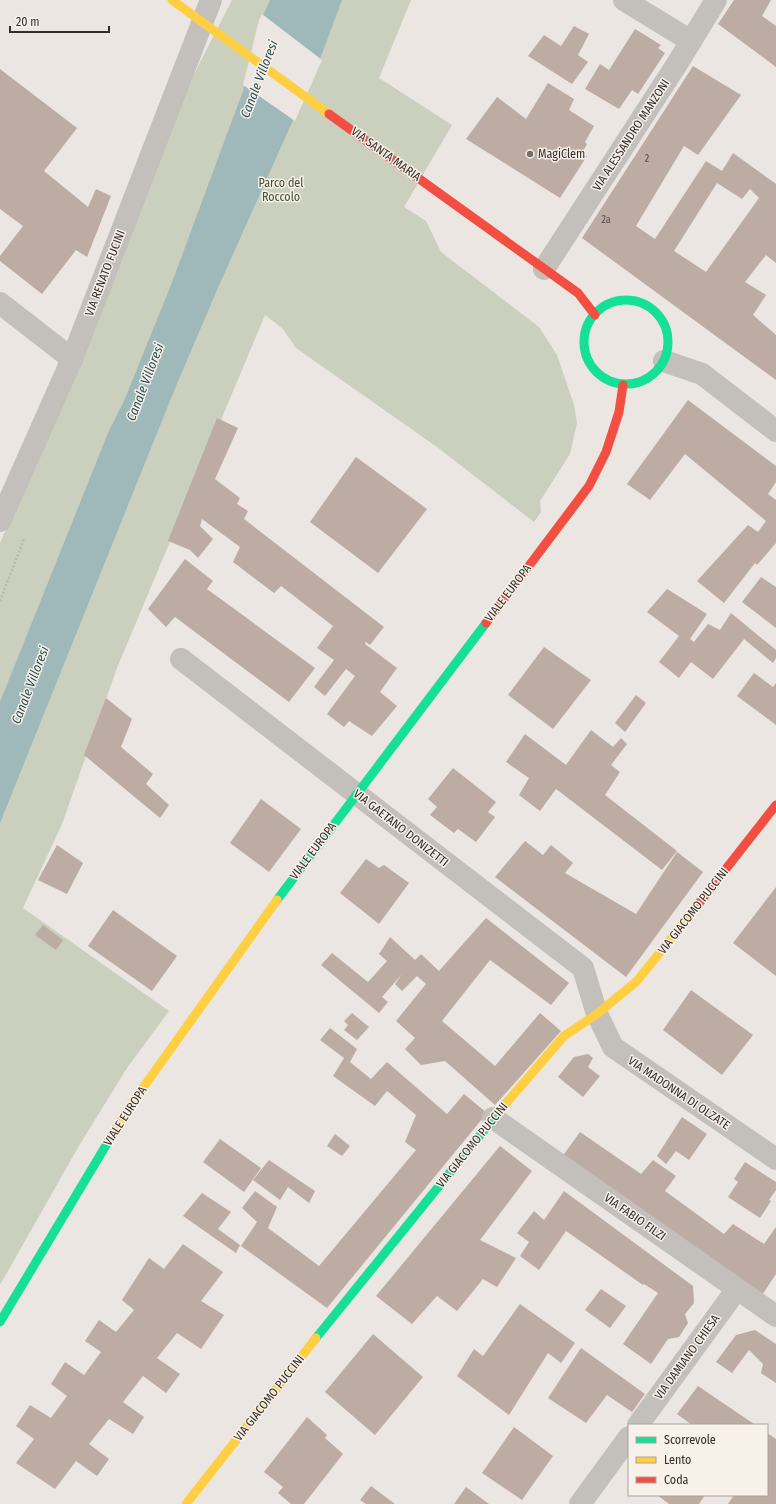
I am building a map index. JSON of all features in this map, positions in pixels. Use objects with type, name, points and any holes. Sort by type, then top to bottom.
[{"type":"street","name":"VIA SANTA MARIA","points":[[172,0],[230,40],[544,268],[578,294],[595,315]]},
{"type":"street","name":"VIA RENATO FUCINI","points":[[0,521],[72,359],[211,0]]},
{"type":"street","points":[[624,0],[691,41]]},
{"type":"street","name":"VIA ALESSANDRO MANZONI","points":[[544,268],[716,0]]},
{"type":"street","points":[[620,300],[634,301],[652,309],[662,320],[667,333],[668,348],[664,361],[651,377],[637,383],[623,385],[608,381],[598,374],[589,362],[584,349],[585,334],[595,315],[606,306],[620,300]]},
{"type":"street","points":[[0,303],[72,359]]},
{"type":"street","points":[[664,361],[702,374],[776,431]]},
{"type":"street","name":"VIALE EUROPA","points":[[0,1322],[130,1106],[268,910],[589,486],[606,452],[618,412],[623,385]]},
{"type":"street","name":"VIA GAETANO DONIZETTI","points":[[181,659],[583,968],[598,1014]]},
{"type":"street","name":"VIA GIACOMO PUCCINI","points":[[186,1504],[343,1304],[493,1118],[564,1036],[598,1014],[637,981],[774,812]]},
{"type":"street","name":"VIA MADONNA DI OLZATE","points":[[598,1014],[613,1047],[776,1159]]},
{"type":"street","name":"VIA FABIO FILZI","points":[[493,1118],[776,1316]]},
{"type":"street","name":"VIA DAMIANO CHIESA","points":[[639,1424],[737,1289]]},
{"type":"street","points":[[580,1504],[628,1438]]},
{"type":"green space","name":"Parco del Roccolo","points":[[232,0],[411,0],[379,78],[452,125],[404,207],[426,221],[441,252],[539,327],[557,355],[574,405],[577,423],[570,454],[540,501],[541,512],[534,522],[437,447],[296,348],[283,329],[265,315],[117,668],[62,824],[23,908],[169,1011],[127,1068],[80,1144],[0,1285],[0,543],[107,293],[193,76]]},
{"type":"water","name":"Canale Villoresi","points":[[270,0],[342,0],[319,62],[217,290],[176,386],[0,823],[0,702],[108,433],[124,401],[171,285],[243,91],[261,20]]},
{"type":"pier","points":[[262,14],[322,60],[295,121],[243,85],[259,20]]},
{"type":"building","points":[[734,0],[771,0],[762,16],[776,26],[776,67],[718,24]]},
{"type":"building","points":[[574,26],[589,34],[578,55],[588,62],[572,84],[528,56],[544,35],[561,46]]},
{"type":"building","points":[[635,29],[661,45],[658,48],[665,53],[638,94],[632,90],[619,109],[585,89],[600,64],[609,70]]},
{"type":"building","points":[[693,66],[741,95],[698,155],[684,146],[636,226],[655,239],[706,161],[722,171],[733,153],[776,184],[776,263],[766,255],[745,282],[766,295],[753,315],[776,335],[776,380],[582,238]],"holes":[[[717,183],[742,199],[750,189],[759,198],[706,272],[674,251]]]},
{"type":"building","points":[[0,69],[77,128],[44,171],[88,207],[96,189],[111,196],[87,257],[76,250],[42,294],[0,261],[0,256],[23,226],[0,209]]},
{"type":"building","points":[[548,83],[574,99],[569,110],[594,126],[585,142],[587,144],[582,153],[587,156],[560,198],[466,139],[497,97],[526,119]]},
{"type":"building","points":[[688,400],[776,466],[776,482],[768,494],[776,500],[776,543],[757,565],[755,563],[724,603],[697,581],[748,525],[758,532],[766,521],[685,454],[650,500],[627,484]]},
{"type":"building","points":[[217,418],[238,428],[215,479],[240,498],[237,504],[248,511],[244,519],[384,627],[370,645],[366,642],[365,644],[397,668],[380,692],[397,706],[372,736],[349,721],[344,727],[327,714],[355,676],[346,669],[325,696],[314,687],[334,660],[317,648],[333,626],[281,586],[274,593],[233,562],[240,547],[202,519],[200,526],[213,539],[198,558],[190,550],[168,541]]},
{"type":"building","points":[[356,457],[427,509],[378,573],[310,522]]},
{"type":"building","points":[[185,559],[213,581],[207,589],[315,668],[289,702],[175,617],[166,627],[148,609]]},
{"type":"building","points":[[761,577],[776,587],[776,628],[742,602]]},
{"type":"building","points":[[667,589],[707,614],[690,639],[694,642],[708,624],[720,630],[731,613],[776,650],[776,658],[773,663],[744,639],[713,679],[691,662],[679,678],[659,662],[679,636],[647,612]]},
{"type":"building","points":[[544,647],[591,680],[553,729],[508,695]]},
{"type":"building","points":[[754,673],[773,687],[776,683],[776,725],[737,696]]},
{"type":"building","points":[[636,695],[646,703],[625,732],[615,723]]},
{"type":"building","points":[[106,698],[132,719],[121,747],[153,774],[146,784],[169,805],[160,818],[84,755]]},
{"type":"building","points":[[591,730],[613,747],[621,738],[627,744],[611,765],[620,772],[605,795],[677,851],[662,870],[556,789],[540,811],[519,795],[529,778],[506,762],[525,734],[566,765]]},
{"type":"building","points":[[453,768],[496,802],[488,812],[495,817],[476,842],[458,829],[454,833],[430,815],[437,807],[428,799]]},
{"type":"building","points":[[261,799],[301,829],[269,872],[230,843]]},
{"type":"building","points":[[525,841],[543,855],[551,845],[573,863],[565,873],[636,914],[677,852],[703,872],[626,977],[495,877]]},
{"type":"building","points":[[57,845],[83,863],[67,894],[38,880]]},
{"type":"building","points":[[366,859],[379,868],[384,865],[409,883],[379,924],[340,893]]},
{"type":"building","points":[[776,887],[776,976],[733,943]]},
{"type":"building","points":[[113,910],[177,956],[152,991],[88,946]]},
{"type":"building","points":[[486,918],[569,983],[551,1005],[490,960],[442,1021],[495,1066],[540,1013],[561,1031],[495,1105],[445,1061],[421,1065],[405,1049],[415,1038],[396,1021],[426,984],[417,976],[402,991],[395,984],[402,974],[382,997],[388,1002],[379,1013],[321,965],[332,953],[368,982],[387,961],[379,954],[390,937],[415,960],[421,954],[439,971]]},
{"type":"building","points":[[43,925],[63,940],[56,950],[35,935]]},
{"type":"building","points":[[691,990],[753,1035],[722,1075],[663,1030]]},
{"type":"building","points":[[352,1013],[369,1027],[357,1040],[344,1030],[348,1025],[344,1021]]},
{"type":"building","points":[[330,1028],[357,1049],[350,1062],[371,1079],[387,1062],[447,1114],[464,1094],[487,1113],[327,1308],[241,1246],[257,1222],[242,1208],[255,1191],[277,1207],[268,1228],[319,1266],[416,1150],[405,1142],[416,1115],[387,1091],[375,1106],[333,1076],[344,1058],[320,1040]]},
{"type":"building","points":[[588,1054],[593,1058],[588,1067],[600,1076],[583,1097],[558,1077],[574,1057]]},
{"type":"building","points":[[682,1117],[707,1134],[689,1160],[676,1151],[666,1164],[657,1156]]},
{"type":"building","points":[[580,1132],[641,1174],[653,1160],[676,1176],[665,1191],[724,1234],[733,1224],[764,1244],[776,1227],[776,1274],[760,1298],[562,1157]]},
{"type":"building","points":[[335,1134],[350,1146],[342,1156],[327,1146]]},
{"type":"building","points":[[220,1139],[261,1168],[244,1192],[203,1162]]},
{"type":"building","points":[[500,1146],[532,1171],[480,1240],[516,1258],[497,1287],[483,1279],[457,1311],[437,1296],[412,1324],[376,1296]]},
{"type":"building","points":[[269,1160],[315,1191],[309,1203],[288,1187],[280,1200],[253,1180]]},
{"type":"building","points":[[745,1162],[776,1182],[776,1190],[760,1218],[728,1197],[738,1182],[734,1179]]},
{"type":"building","points":[[564,1191],[693,1286],[694,1303],[685,1314],[688,1323],[679,1337],[668,1339],[651,1364],[623,1344],[658,1293],[644,1284],[643,1285],[566,1231],[539,1270],[520,1256],[529,1242],[517,1233],[534,1211],[544,1220]]},
{"type":"building","points":[[202,1193],[231,1212],[218,1229],[240,1245],[236,1253],[183,1216]]},
{"type":"building","points":[[183,1244],[223,1272],[201,1301],[224,1315],[201,1349],[177,1333],[157,1358],[180,1374],[166,1393],[143,1376],[123,1402],[144,1417],[133,1434],[109,1419],[89,1444],[109,1459],[97,1476],[76,1461],[55,1489],[16,1463],[34,1439],[16,1426],[30,1405],[51,1418],[67,1396],[51,1384],[65,1362],[84,1375],[101,1352],[85,1341],[99,1320],[116,1332],[134,1310],[122,1300],[149,1258],[164,1269]]},
{"type":"building","points":[[601,1289],[626,1306],[610,1328],[585,1310]]},
{"type":"building","points":[[520,1304],[575,1343],[561,1363],[548,1353],[509,1415],[457,1376],[474,1349],[483,1356]]},
{"type":"building","points":[[755,1330],[776,1344],[776,1383],[761,1373],[763,1364],[749,1350],[732,1373],[716,1362],[736,1335]]},
{"type":"building","points":[[373,1334],[423,1377],[375,1435],[325,1392]]},
{"type":"building","points":[[581,1348],[645,1394],[632,1412],[607,1395],[586,1423],[548,1398]]},
{"type":"building","points":[[698,1386],[754,1424],[691,1424],[677,1414]]},
{"type":"building","points":[[307,1417],[327,1435],[325,1438],[343,1454],[304,1504],[291,1504],[278,1493],[283,1487],[264,1472]]},
{"type":"building","points":[[514,1427],[553,1456],[522,1500],[482,1473]]},
{"type":"building","points":[[768,1434],[776,1439],[776,1504],[728,1504],[733,1496],[768,1496]]},
{"type":"building","points":[[371,1486],[395,1504],[366,1504],[360,1500]]},
{"type":"building","points":[[466,1487],[489,1504],[454,1504]]},
{"type":"building","points":[[658,1496],[704,1496],[699,1504],[669,1504]]},
{"type":"traffic: fast","points":[[626,300],[642,303],[656,312],[665,326],[668,342],[665,358],[656,372],[642,381],[626,384],[610,381],[596,372],[587,358],[584,342],[587,326],[596,312],[610,303],[626,300]]},
{"type":"traffic: fast","points":[[277,900],[486,623]]},
{"type":"traffic: fast","points":[[316,1338],[507,1102]]},
{"type":"traffic: fast","points":[[0,1322],[117,1127]]},
{"type":"traffic: slow","points":[[172,0],[329,114]]},
{"type":"traffic: slow","points":[[117,1127],[130,1106],[277,900]]},
{"type":"traffic: slow","points":[[507,1102],[564,1036],[597,1014],[637,981],[700,902]]},
{"type":"traffic: slow","points":[[186,1504],[316,1338]]},
{"type":"traffic: jam","points":[[329,114],[578,293],[595,315]]},
{"type":"traffic: jam","points":[[486,623],[589,486],[606,452],[619,412],[623,385]]},
{"type":"traffic: jam","points":[[700,902],[776,805]]},
{"type":"place","name":"MagiClem","points":[[530,154]]}]
